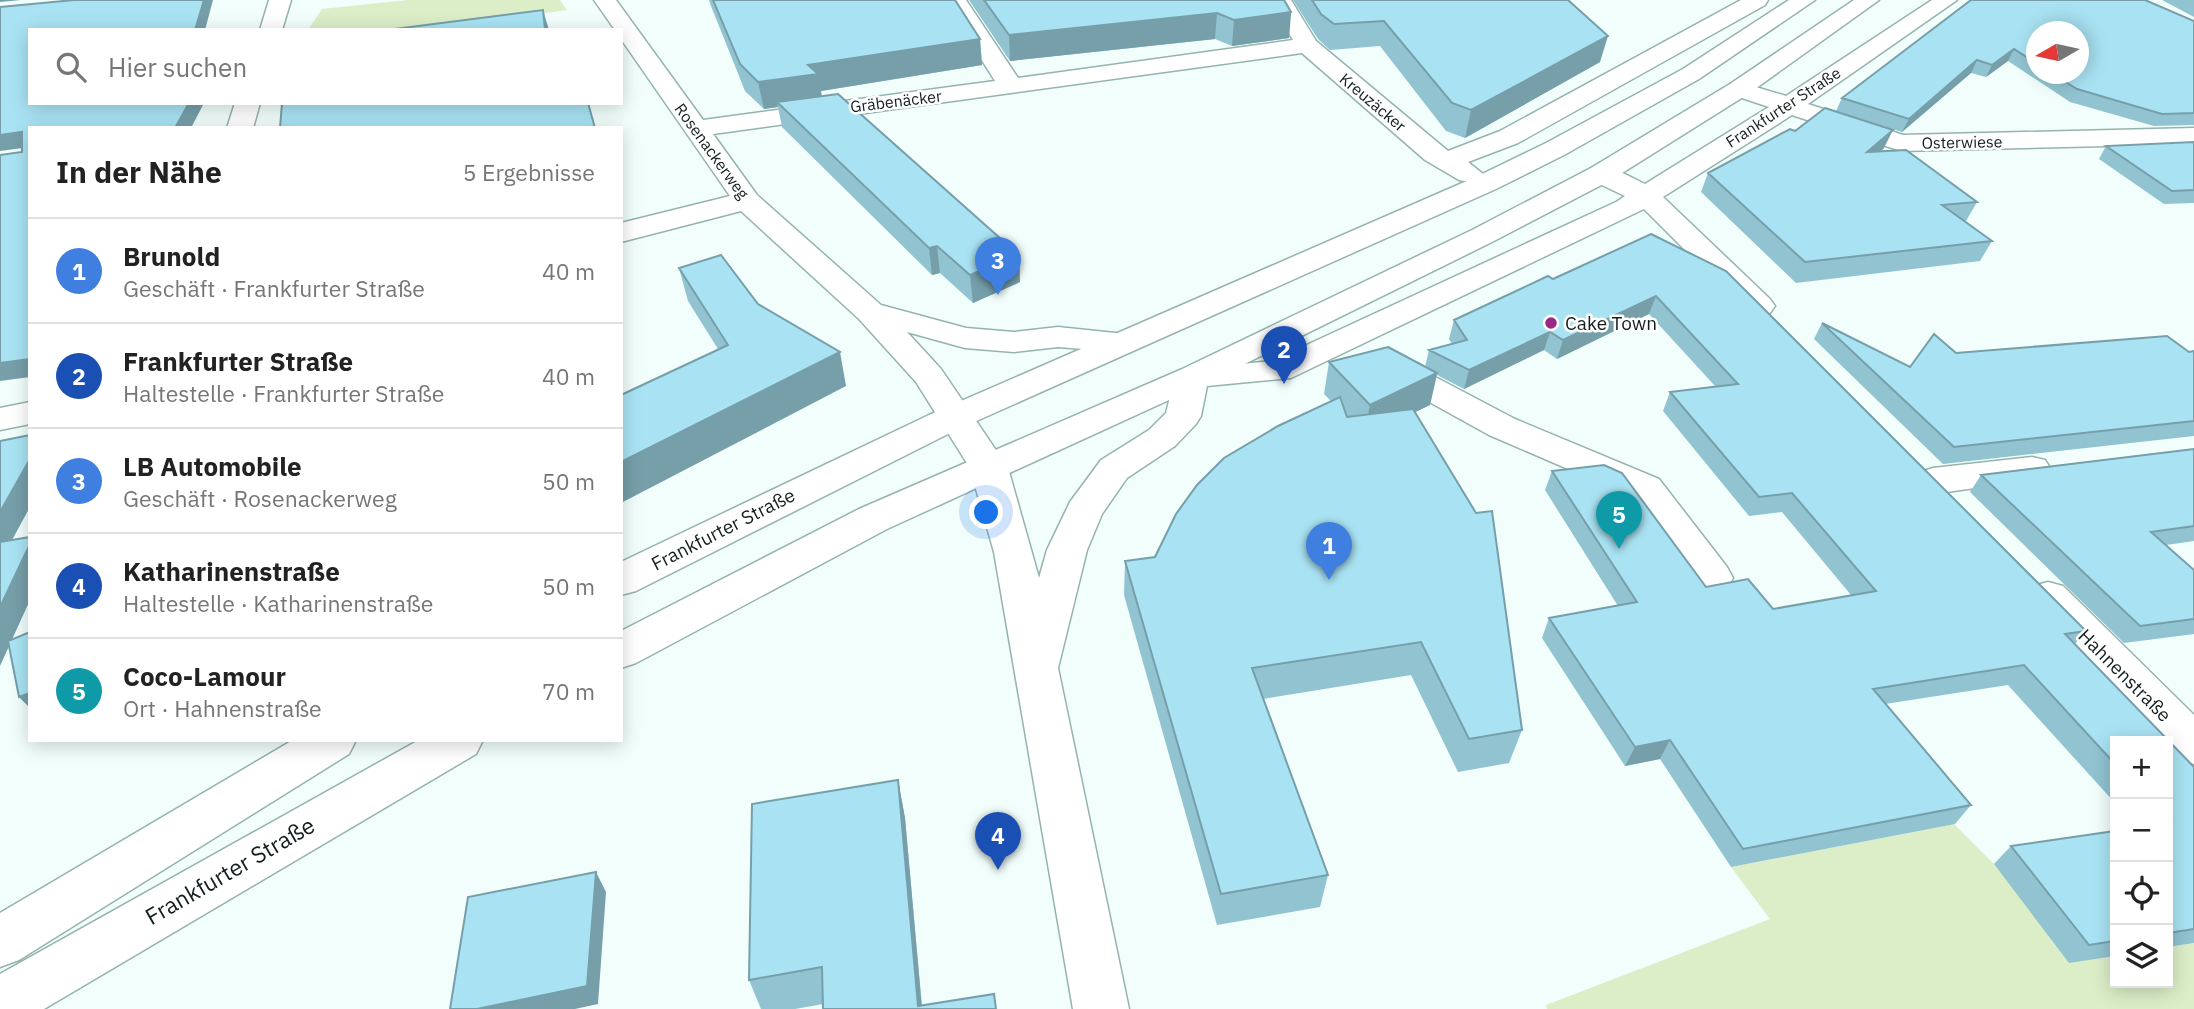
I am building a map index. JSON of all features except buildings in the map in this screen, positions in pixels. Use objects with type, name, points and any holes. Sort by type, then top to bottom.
[{"type":"street","points":[[272,28],[280,0]]},
{"type":"street","name":"Rosenackerweg","points":[[605,0],[747,201],[870,312],[929,376],[989,468],[1014,552],[1101,1009]]},
{"type":"street","points":[[955,0],[1011,86]]},
{"type":"street","name":"Kreuzäcker","points":[[1280,0],[1307,46],[1434,154],[1486,183]]},
{"type":"street","points":[[1447,161],[1509,137],[1756,0]]},
{"type":"street","name":"Frankfurter Straße","points":[[623,579],[732,522],[956,416],[1486,183],[1555,149],[1691,74],[1804,0]]},
{"type":"street","name":"Frankfurter Straße","points":[[1192,377],[1279,371],[1626,208],[1788,106],[1946,0]]},
{"type":"street","name":"Frankfurter Straße","points":[[623,650],[840,536],[1192,377],[1482,236],[1601,174],[1739,89],[1855,4]]},
{"type":"street","name":"Gräbenäcker","points":[[697,129],[1307,46]]},
{"type":"street","name":"Osterwiese","points":[[1739,89],[1901,143],[2194,136]]},
{"type":"street","points":[[241,126],[247,105]]},
{"type":"street","points":[[1601,174],[1645,195],[1785,332]]},
{"type":"street","points":[[623,232],[747,201]]},
{"type":"street","name":"Rosenackerweg","points":[[870,312],[965,338],[1014,342],[1058,337],[1122,342]]},
{"type":"street","points":[[1341,341],[1502,427],[1646,488],[1713,578]]},
{"type":"street","points":[[1037,666],[1066,550],[1084,511],[1114,469],[1162,438],[1183,416],[1192,377]]},
{"type":"street","points":[[0,419],[28,414]]},
{"type":"street","points":[[1962,510],[1923,471],[2070,464]]},
{"type":"street","name":"Hahnenstraße","points":[[2020,569],[2194,745]]},
{"type":"street","points":[[0,942],[330,742]]},
{"type":"street","name":"Frankfurter Straße","points":[[0,1004],[457,742]]},
{"type":"green space","points":[[408,0],[560,0],[567,10],[436,28],[309,28],[322,9]]},
{"type":"green space","points":[[1954,824],[1994,864],[2110,952],[2110,988],[2173,988],[2173,946],[2194,943],[2194,1009],[1547,1009],[1546,1005],[1770,919],[1731,867]]},
{"type":"place","name":"LB Automobile","points":[[998,295]]},
{"type":"place","name":"Cake Town","points":[[1551,323]]},
{"type":"place","name":"Frankfurter Straße","points":[[1284,384]]},
{"type":"place","name":"Coco-Lamour","points":[[1619,549]]},
{"type":"place","name":"Brunold","points":[[1329,580]]},
{"type":"place","name":"Katharinenstraße","points":[[998,870]]}]
